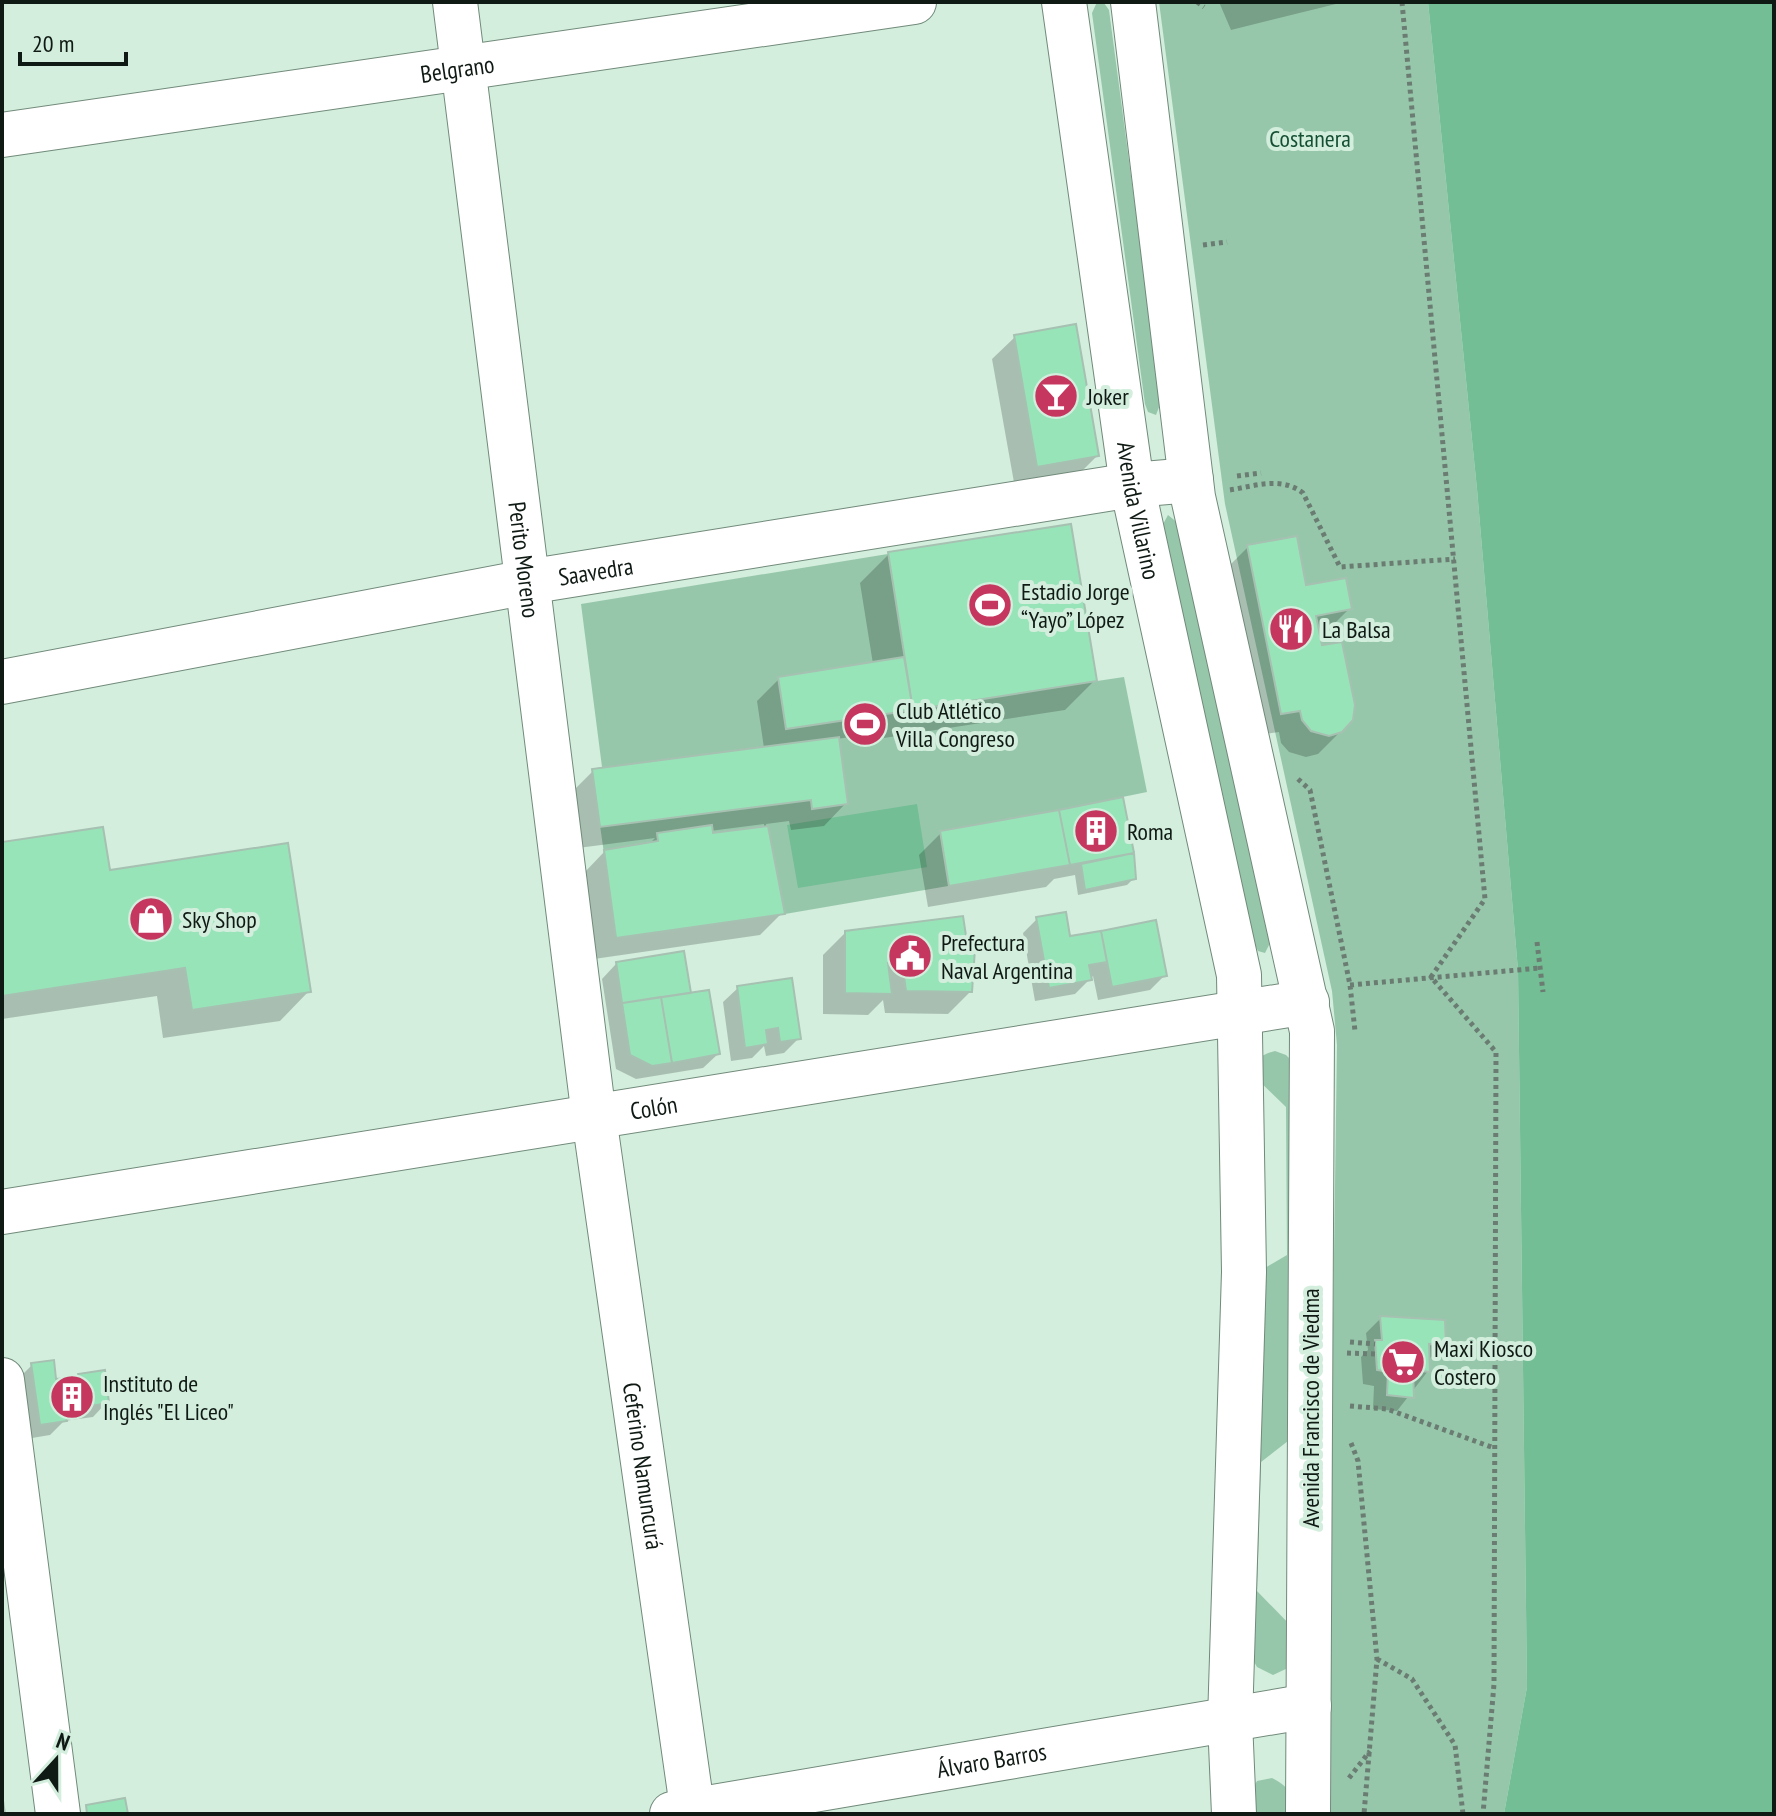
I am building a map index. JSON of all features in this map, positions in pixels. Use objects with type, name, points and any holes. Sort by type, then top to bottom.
[{"type":"street","name":"Perito Moreno","points":[[455,2],[594,1117]]},
{"type":"street","name":"Belgrano","points":[[2,135],[914,2]]},
{"type":"street","name":"Avenida Villarino","points":[[1064,2],[1132,485],[1239,975],[1240,1013]]},
{"type":"street","points":[[1133,2],[1192,488],[1307,1002]]},
{"type":"street","name":"Saavedra","points":[[2,682],[527,582],[1132,485],[1192,488]]},
{"type":"street","name":"Colón","points":[[2,1212],[1307,1002]]},
{"type":"street","name":"Avenida Francisco de Viedma","points":[[1307,1002],[1312,1047],[1308,1814]]},
{"type":"street","points":[[1234,1814],[1230,1721],[1244,1272],[1240,1013]]},
{"type":"street","name":"Ceferino Namuncurá","points":[[594,1117],[686,1813]]},
{"type":"street","points":[[2,1380],[58,1814]]},
{"type":"street","name":"Álvaro Barros","points":[[686,1813],[1309,1706]]},
{"type":"path","points":[[1197,2],[1204,7]]},
{"type":"path","points":[[1402,2],[1485,899],[1431,977]]},
{"type":"path","points":[[1237,476],[1261,473]]},
{"type":"path","points":[[1192,488],[1281,482],[1292,485],[1303,493],[1340,567],[1455,559]]},
{"type":"path","points":[[1537,942],[1543,992]]},
{"type":"path","points":[[1350,985],[1540,968]]},
{"type":"path","points":[[1431,977],[1496,1052],[1494,1684],[1483,1814]]},
{"type":"path","points":[[1337,1342],[1375,1344]]},
{"type":"path","points":[[1338,1353],[1376,1354]]},
{"type":"path","points":[[1337,1405],[1387,1409],[1494,1448]]},
{"type":"path","points":[[1377,1659],[1412,1679],[1455,1745],[1463,1814]]},
{"type":"green space","points":[[1097,2],[1104,3],[1109,10],[1161,402],[1156,415],[1148,412],[1145,404],[1092,13]]},
{"type":"green space","name":"Costanera","points":[[1159,2],[1428,2],[1477,489],[1518,970],[1527,1687],[1504,1814],[1326,1814],[1337,1045],[1332,991],[1225,504]]},
{"type":"green space","points":[[1168,515],[1179,524],[1271,941],[1265,953],[1258,951],[1254,943],[1162,526]]},
{"type":"green space","name":"Club Atlético Villa Congreso","points":[[1071,524],[1097,681],[1124,677],[1147,792],[1059,810],[1070,865],[785,914],[616,938],[592,769],[602,767],[581,604]]},
{"type":"green space","points":[[1275,1051],[1286,1055],[1296,1065],[1297,1434],[1261,1462],[1257,1591],[1295,1630],[1288,1668],[1273,1675],[1257,1667],[1249,1653],[1258,1272],[1287,1255],[1286,1107],[1253,1075],[1259,1059]]},
{"type":"green space","points":[[1272,1778],[1289,1792],[1292,1814],[1253,1814],[1250,1793],[1257,1781]]},
{"type":"shaded area","points":[[1428,2],[1774,2],[1774,1814],[1504,1814],[1527,1687],[1518,970],[1477,489]]},
{"type":"shaded area","points":[[917,804],[927,867],[798,888],[787,825]]},
{"type":"building","name":"Joker","points":[[1076,324],[1099,456],[1037,467],[1014,335]]},
{"type":"building","name":"Estadio Jorge “Yayo” López","points":[[1071,524],[1097,681],[913,710],[888,552]]},
{"type":"building","name":"La Balsa","points":[[1297,536],[1306,585],[1346,578],[1352,609],[1316,616],[1322,645],[1342,642],[1355,705],[1353,720],[1342,732],[1329,736],[1311,731],[1302,720],[1300,711],[1281,714],[1247,545]]},
{"type":"building","points":[[904,657],[913,710],[786,729],[778,677]]},
{"type":"building","points":[[839,737],[848,804],[812,809],[811,800],[600,827],[592,769]]},
{"type":"building","name":"Roma","points":[[1123,797],[1134,853],[1070,865],[1059,810]]},
{"type":"building","points":[[1059,810],[1070,865],[949,886],[940,831]]},
{"type":"building","points":[[712,825],[713,833],[768,826],[785,914],[616,938],[604,850],[658,841],[657,833]]},
{"type":"building","name":"Sky Shop","points":[[103,827],[110,870],[288,843],[311,992],[192,1010],[185,968],[2,996],[2,842]]},
{"type":"building","points":[[1134,853],[1136,879],[1085,890],[1081,864]]},
{"type":"building","points":[[1066,912],[1070,936],[1101,931],[1107,962],[1089,965],[1092,980],[1049,988],[1036,917]]},
{"type":"building","name":"Prefectura Naval Argentina","points":[[963,916],[968,949],[975,949],[972,992],[906,991],[902,962],[888,963],[892,994],[845,993],[845,931]]},
{"type":"building","points":[[1156,920],[1167,976],[1112,987],[1101,931]]},
{"type":"building","points":[[684,951],[691,993],[622,1003],[616,962]]},
{"type":"building","points":[[792,978],[801,1039],[780,1042],[778,1028],[766,1030],[768,1044],[745,1048],[737,986]]},
{"type":"building","points":[[709,990],[720,1054],[672,1063],[661,997]]},
{"type":"building","points":[[661,997],[672,1063],[652,1066],[630,1055],[622,1003]]},
{"type":"building","name":"Maxi Kiosco Costero","points":[[1380,1316],[1445,1320],[1446,1346],[1429,1344],[1430,1372],[1413,1370],[1414,1398],[1387,1395],[1388,1372],[1377,1370],[1375,1340],[1382,1340]]},
{"type":"building","name":"Instituto de Inglés \"El Liceo\"","points":[[54,1360],[56,1379],[66,1378],[69,1391],[80,1390],[78,1374],[105,1370],[109,1403],[65,1410],[67,1421],[40,1425],[31,1363]]},
{"type":"building","points":[[125,1798],[128,1814],[87,1814],[86,1805]]},
{"type":"place","name":"Joker","points":[[1056,396]]},
{"type":"place","name":"Estadio Jorge “Yayo” López","points":[[990,605]]},
{"type":"place","name":"La Balsa","points":[[1291,629]]},
{"type":"place","name":"Club Atlético Villa Congreso","points":[[865,724]]},
{"type":"place","name":"Roma","points":[[1096,831]]},
{"type":"place","name":"Sky Shop","points":[[151,919]]},
{"type":"place","name":"Prefectura Naval Argentina","points":[[910,956]]},
{"type":"place","name":"Maxi Kiosco Costero","points":[[1403,1362]]},
{"type":"place","name":"Instituto de Inglés \"El Liceo\"","points":[[72,1397]]}]
